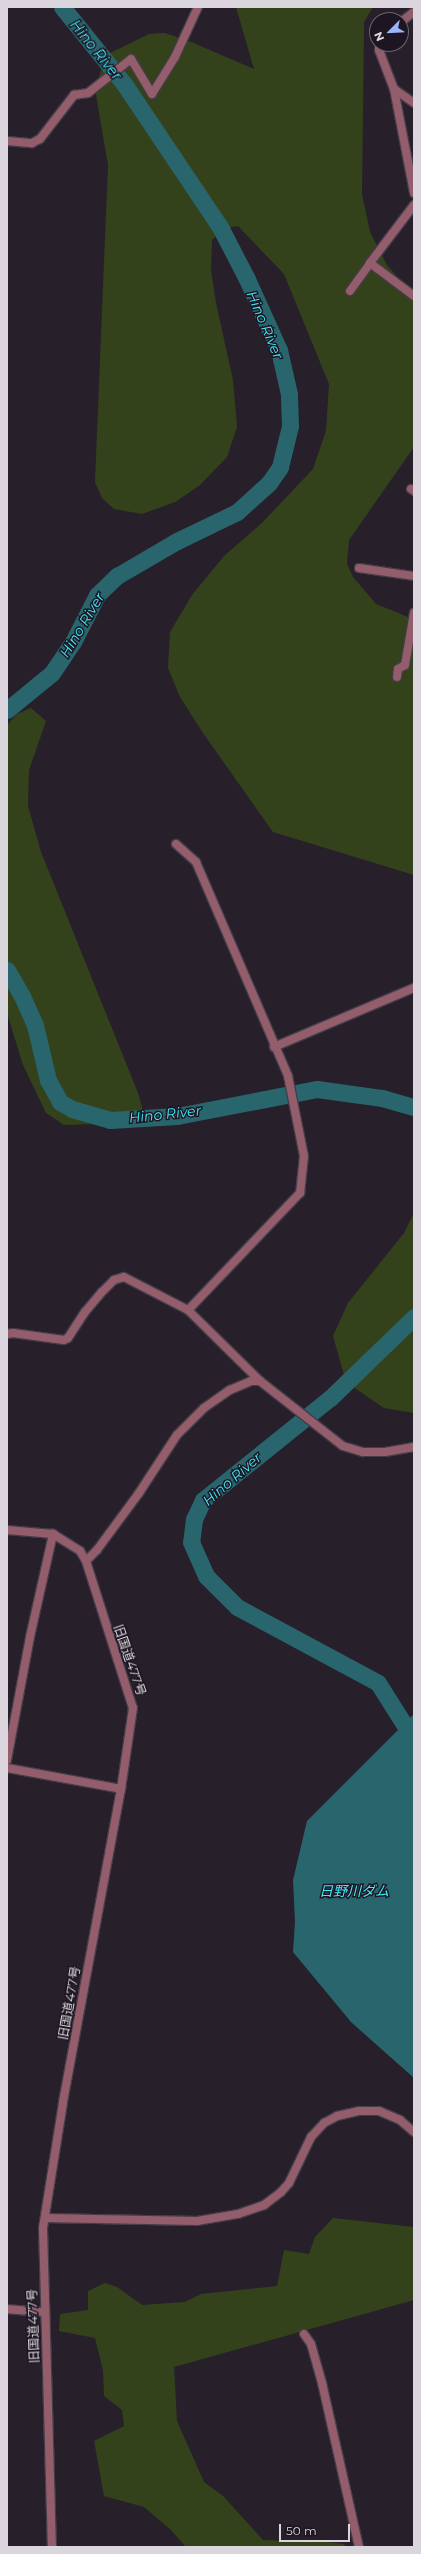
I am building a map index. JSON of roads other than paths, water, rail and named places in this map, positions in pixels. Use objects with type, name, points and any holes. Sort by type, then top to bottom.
[{"type":"street","points":[[7,141],[32,143],[40,139],[74,94],[88,92],[122,64],[131,59],[152,94],[175,57],[198,7]]},
{"type":"street","points":[[380,52],[394,89],[414,193]]},
{"type":"street","points":[[394,89],[414,103]]},
{"type":"street","points":[[350,291],[414,204]]},
{"type":"street","points":[[370,264],[414,296]]},
{"type":"street","points":[[360,568],[414,576]]},
{"type":"street","points":[[397,677],[398,669],[405,665],[414,614]]},
{"type":"street","points":[[176,844],[196,862],[274,1047],[288,1076],[299,1138],[304,1156],[300,1193],[188,1310]]},
{"type":"street","points":[[274,1047],[414,988]]},
{"type":"street","points":[[7,1334],[64,1340],[68,1338],[91,1304],[114,1280],[124,1277],[188,1310],[260,1382],[273,1390],[343,1446],[363,1452],[386,1452],[414,1447]]},
{"type":"street","points":[[86,1561],[97,1550],[139,1493],[177,1435],[204,1408],[230,1390],[251,1381],[260,1382]]},
{"type":"street","name":"旧国道477号","points":[[7,1530],[52,1534],[71,1544],[80,1551],[86,1561],[133,1708],[121,1789],[62,2103],[43,2238],[52,2547]]},
{"type":"street","points":[[7,1760],[27,1650],[52,1534]]},
{"type":"street","points":[[7,1768],[121,1789]]},
{"type":"street","points":[[45,2218],[197,2222],[238,2214],[264,2205],[282,2192],[289,2183],[311,2137],[324,2123],[337,2116],[359,2111],[379,2111],[400,2120],[414,2132]]},
{"type":"street","points":[[7,2309],[44,2312]]},
{"type":"street","points":[[304,2334],[311,2344],[322,2383],[359,2547]]},
{"type":"water","name":"日野川ダム","points":[[414,1714],[414,2078],[351,2022],[293,1952],[295,1922],[293,1880],[307,1821]]},
{"type":"waterway","name":"Hino River","points":[[7,710],[52,673],[73,642],[97,595],[117,576],[177,541],[237,512],[269,483],[280,467],[290,426],[289,394],[279,350],[247,279],[220,227],[125,85],[62,7]]},
{"type":"waterway","name":"Hino River","points":[[7,970],[22,996],[35,1025],[48,1080],[60,1102],[72,1109],[110,1120],[177,1116],[317,1089],[382,1098],[414,1107]]},
{"type":"waterway","name":"Hino River","points":[[414,1317],[330,1398],[203,1500],[194,1519],[191,1542],[206,1576],[237,1607],[378,1683],[414,1740]]}]
